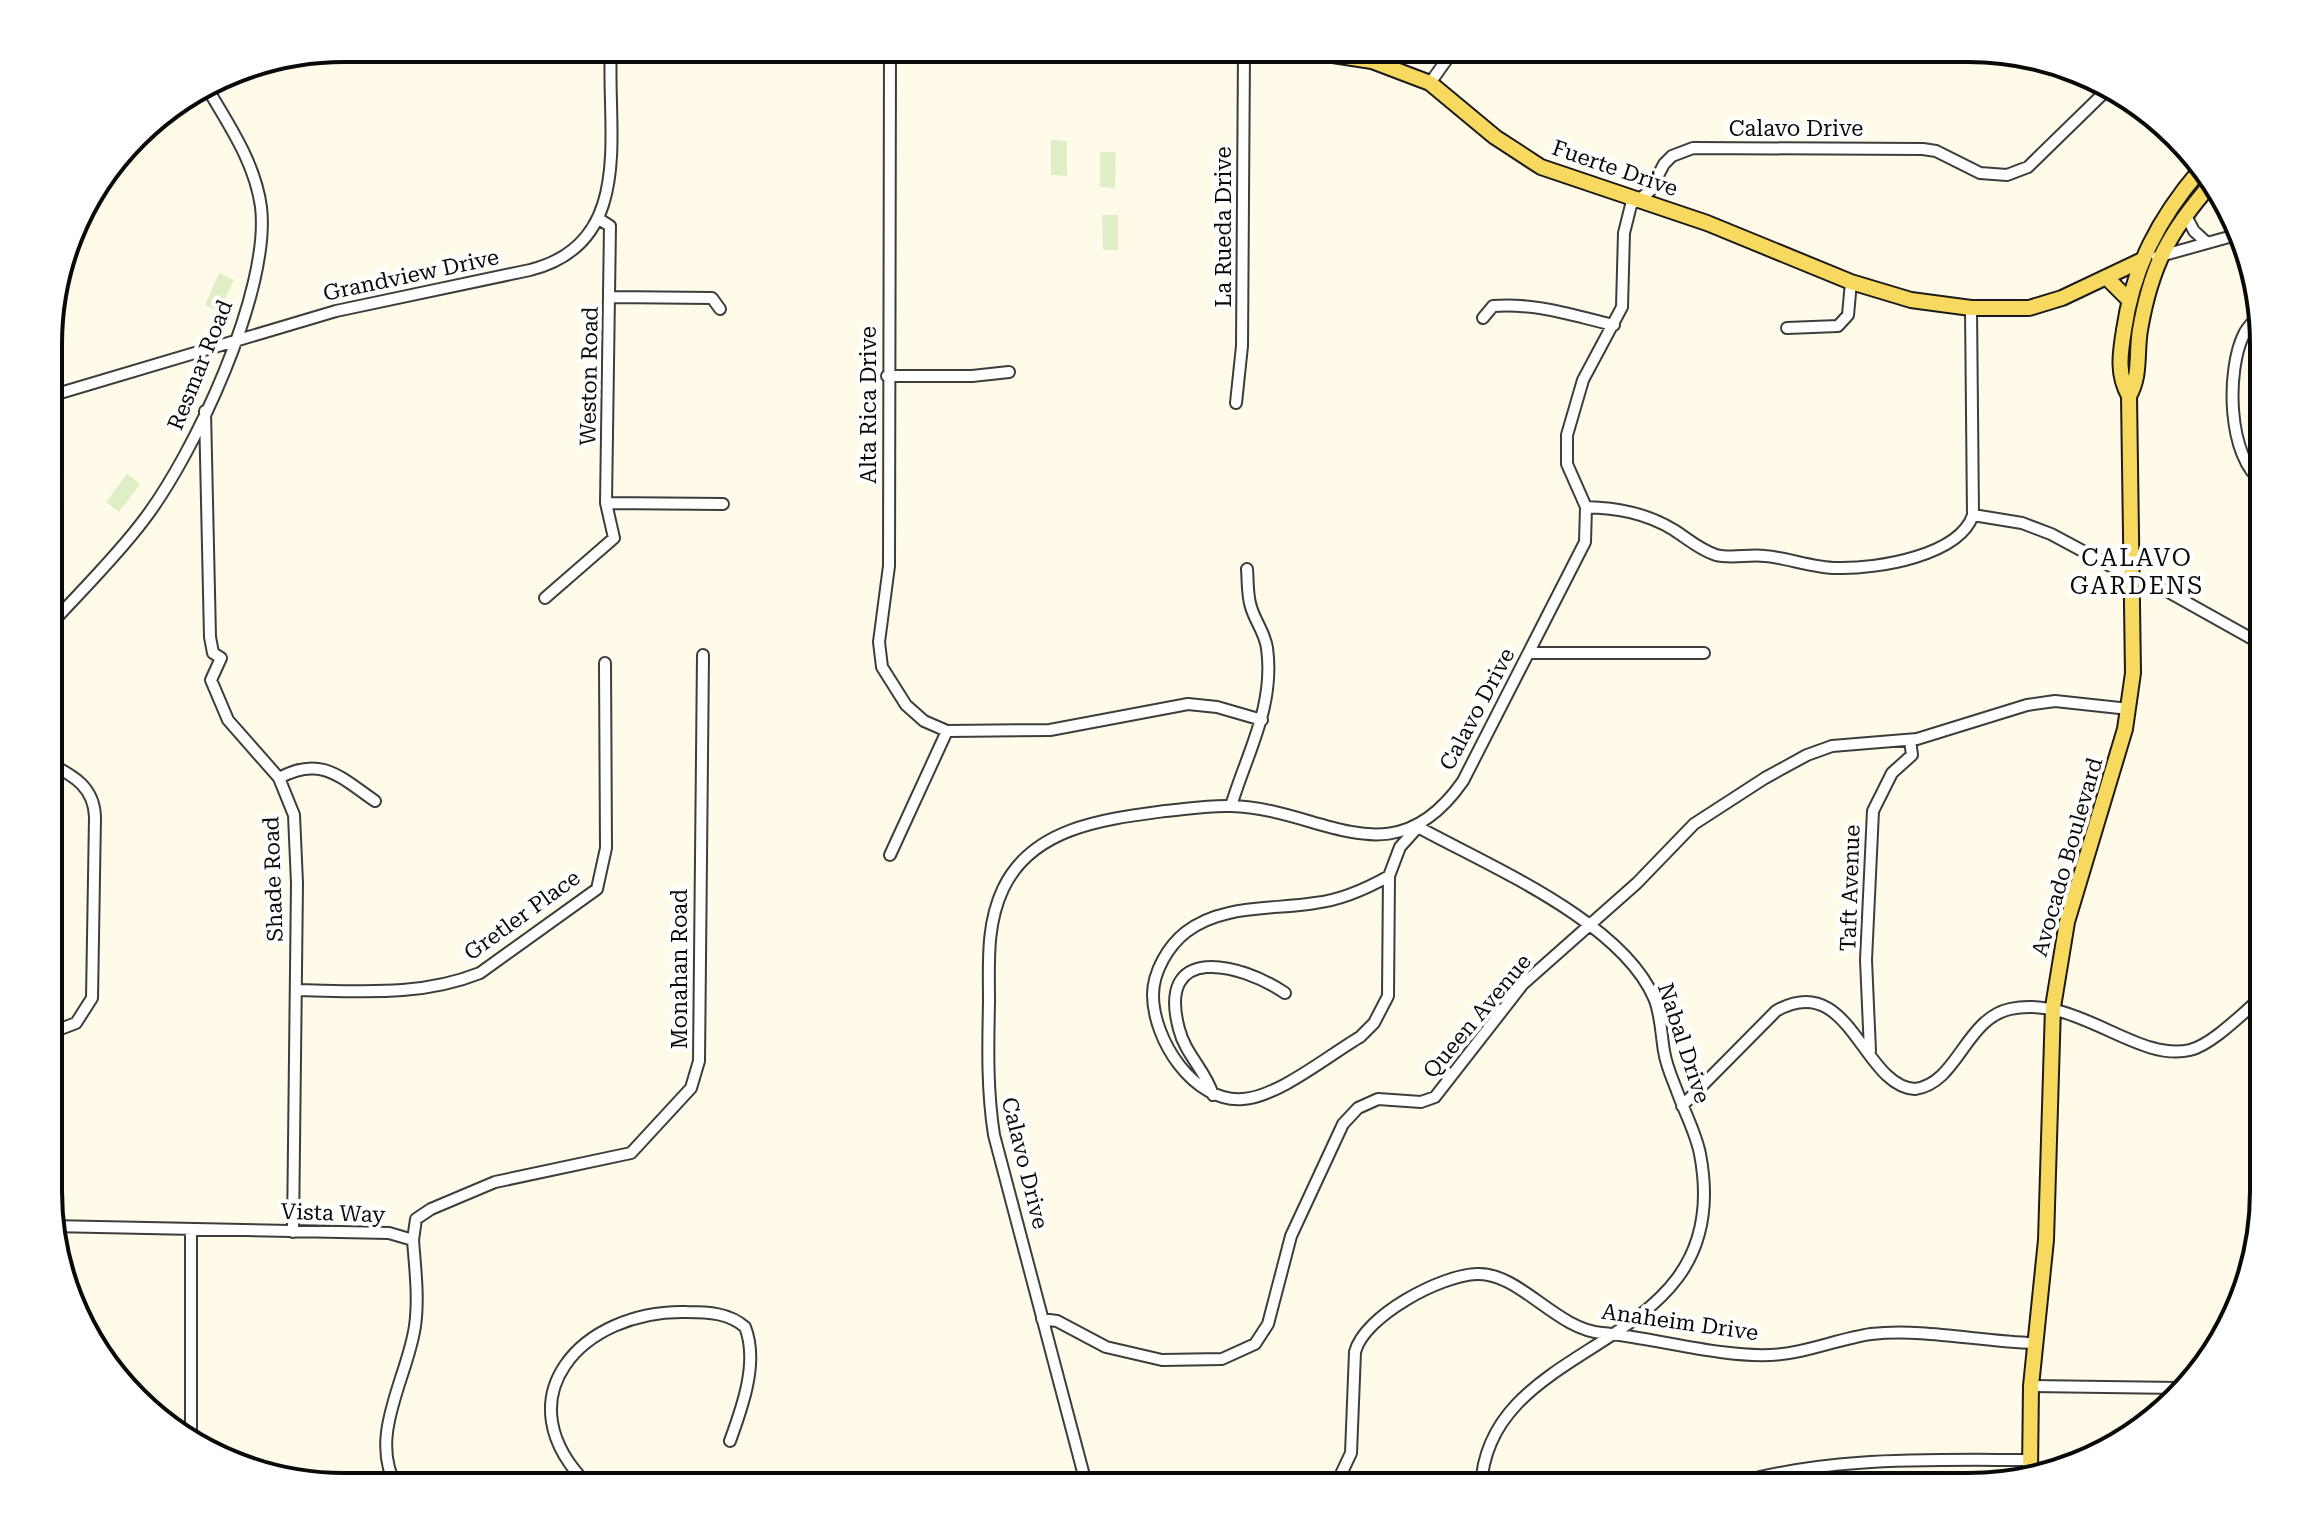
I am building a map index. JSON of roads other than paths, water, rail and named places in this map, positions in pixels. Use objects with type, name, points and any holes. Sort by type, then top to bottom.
[{"type":"main road","name":"Fuerte Drive","points":[[1377,62],[1396,67],[1430,83],[1531,162],[1640,199],[1851,282],[1911,300],[1971,308],[2039,306],[2140,261]]},
{"type":"main road","name":"Avocado Boulevard","points":[[2029,1466],[2031,1386],[2046,1246],[2055,1034],[2053,1007],[2067,922],[2129,709],[2133,578],[2129,396],[2120,380],[2128,299],[2140,261],[2160,222],[2195,176]]},
{"type":"main road","name":"Avocado Boulevard","points":[[2129,396],[2137,382],[2139,336],[2158,257],[2185,214],[2205,191]]},
{"type":"main road","points":[[2106,277],[2128,299]]},
{"type":"street","name":"La Rueda Drive","points":[[1236,403],[1242,346],[1244,62]]},
{"type":"street","points":[[1430,83],[1445,62]]},
{"type":"street","name":"Grandview Drive","points":[[62,392],[336,311],[541,268],[571,252],[599,219],[609,187],[611,63]]},
{"type":"street","name":"Alta Rica Drive","points":[[890,63],[889,566],[880,659],[885,675],[906,705],[924,721],[947,731]]},
{"type":"street","name":"Resmar Road","points":[[62,613],[102,572],[146,518],[185,454],[235,340],[255,276],[262,237],[261,205],[248,159],[211,95]]},
{"type":"street","name":"Calavo Drive","points":[[1083,1473],[994,1135],[987,1088],[989,956],[995,910],[1014,869],[1045,842],[1063,833],[1129,816],[1231,806],[1360,833],[1418,827],[1452,798],[1463,781],[1585,542],[1586,507],[1567,464],[1567,435],[1583,380],[1614,325],[1625,292],[1624,233],[1631,205],[1650,191],[1664,164],[1693,148],[1923,149],[1936,151],[1980,173],[2007,175],[2028,167],[2101,96]]},
{"type":"street","points":[[2185,214],[2194,231],[2207,243]]},
{"type":"street","name":"Weston Road","points":[[545,598],[614,538],[606,503],[610,226],[599,219]]},
{"type":"street","name":"Fuerte Drive","points":[[2140,261],[2229,237]]},
{"type":"street","points":[[1787,328],[1838,326],[1848,315],[1851,282]]},
{"type":"street","points":[[610,297],[712,298],[720,309]]},
{"type":"street","points":[[1483,318],[1493,306],[1541,305],[1614,325]]},
{"type":"street","points":[[1586,507],[1615,508],[1635,513],[1718,556],[1786,558],[1840,569],[1917,557],[1945,546],[1969,527],[1973,515],[1971,308]]},
{"type":"street","points":[[2249,327],[2236,355],[2233,390],[2237,438],[2244,462],[2249,467]]},
{"type":"street","points":[[887,376],[972,376],[1009,372]]},
{"type":"street","name":"Shade Road","points":[[205,411],[210,637],[213,653],[221,658],[211,680],[228,720],[279,778],[294,815],[296,990],[293,1232]]},
{"type":"street","points":[[606,503],[723,504]]},
{"type":"street","points":[[1973,515],[2037,528],[2133,578],[2163,589],[2249,637]]},
{"type":"street","points":[[1231,806],[1262,720],[1267,650],[1250,605],[1247,569]]},
{"type":"street","points":[[1530,653],[1704,653]]},
{"type":"street","name":"Monahan Road","points":[[413,1240],[416,1219],[431,1209],[495,1182],[631,1153],[691,1088],[699,1061],[703,655]]},
{"type":"street","name":"Gretler Place","points":[[296,990],[409,991],[466,979],[480,973],[597,889],[606,848],[605,663]]},
{"type":"street","name":"Queen Avenue","points":[[1042,1319],[1057,1321],[1106,1347],[1153,1359],[1222,1359],[1255,1344],[1268,1324],[1291,1236],[1347,1118],[1358,1108],[1378,1099],[1421,1102],[1435,1097],[1523,984],[1637,883],[1694,824],[1765,778],[1807,755],[1832,746],[1910,740],[2027,705],[2055,701],[2129,709]]},
{"type":"street","points":[[890,855],[947,731],[1050,730],[1188,704],[1217,707],[1262,720]]},
{"type":"street","name":"Taft Avenue","points":[[1870,1051],[1866,960],[1873,811],[1892,773],[1912,755],[1910,740]]},
{"type":"street","points":[[279,778],[296,769],[317,767],[334,773],[375,801]]},
{"type":"street","points":[[62,770],[88,790],[94,804],[95,829],[92,998],[76,1023],[62,1028]]},
{"type":"street","points":[[1389,876],[1337,899],[1237,912],[1211,919],[1185,932],[1162,961],[1152,992],[1155,1014],[1180,1068],[1196,1085],[1213,1095],[1241,1100],[1269,1092],[1360,1037],[1374,1023],[1388,996],[1389,876],[1400,847],[1418,827]]},
{"type":"street","name":"Nabal Drive","points":[[1418,827],[1588,924],[1635,965],[1654,999],[1664,1055],[1701,1164],[1704,1206],[1698,1243],[1680,1277],[1619,1333],[1531,1389],[1514,1406],[1488,1449],[1484,1472]]},
{"type":"street","points":[[1213,1095],[1180,1034],[1174,1006],[1180,981],[1195,969],[1214,965],[1260,976],[1285,993]]},
{"type":"street","points":[[1682,1106],[1776,1011],[1792,1004],[1808,1003],[1829,1009],[1870,1051],[1896,1084],[1921,1088],[1937,1079],[1989,1018],[2013,1008],[2053,1007],[2145,1045],[2188,1051],[2204,1043],[2250,1007]]},
{"type":"street","name":"Vista Way","points":[[64,1226],[389,1233],[413,1240],[414,1331],[388,1423],[387,1461],[392,1473]]},
{"type":"street","points":[[191,1230],[191,1428]]},
{"type":"street","name":"Anaheim Drive","points":[[1342,1472],[1351,1453],[1357,1344],[1368,1326],[1388,1311],[1449,1280],[1484,1274],[1500,1279],[1573,1323],[1601,1333],[1619,1333],[1753,1355],[1785,1354],[1871,1334],[2035,1343]]},
{"type":"street","points":[[579,1473],[555,1441],[550,1422],[551,1395],[558,1375],[577,1351],[606,1328],[628,1318],[663,1312],[696,1312],[722,1315],[745,1327],[750,1339],[749,1364],[743,1404],[730,1441]]},
{"type":"street","points":[[2031,1386],[2169,1388]]},
{"type":"street","points":[[1794,1472],[1865,1462],[2027,1467]]},
{"type":"district","name":"CALAVO GARDENS","points":[[2137,572]]}]
